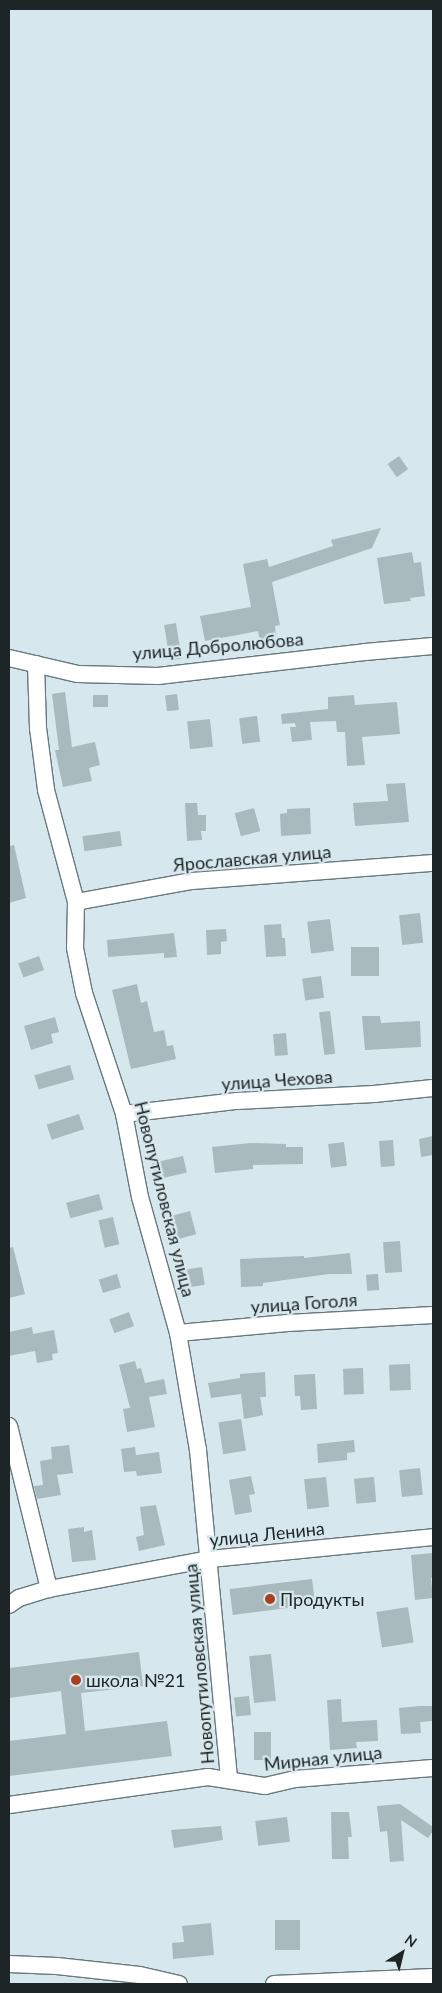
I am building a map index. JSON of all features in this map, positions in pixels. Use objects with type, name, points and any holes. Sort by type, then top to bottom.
[{"type":"street","name":"улица Добролюбова","points":[[9,658],[78,674],[158,676],[433,646]]},
{"type":"street","name":"Новопутиловская улица","points":[[36,664],[38,728],[46,790],[76,902],[75,948],[84,993],[124,1114],[140,1197],[178,1333],[198,1450],[210,1560],[229,1780]]},
{"type":"street","name":"Ярославская улица","points":[[76,902],[192,881],[433,863]]},
{"type":"street","name":"улица Чехова","points":[[124,1114],[237,1101],[374,1094],[433,1088]]},
{"type":"street","name":"улица Гоголя","points":[[178,1333],[288,1323],[433,1315]]},
{"type":"street","points":[[9,1426],[49,1589]]},
{"type":"street","name":"улица Ленина","points":[[12,1597],[210,1560],[433,1537]]},
{"type":"street","name":"Мирная улица","points":[[9,1804],[208,1777],[265,1786],[295,1780],[433,1768]]},
{"type":"street","points":[[9,1964],[57,1966],[140,1974],[179,1984]]},
{"type":"street","points":[[274,1984],[433,1977]]},
{"type":"building","points":[[399,456],[408,469],[397,477],[388,464]]},
{"type":"building","points":[[381,528],[372,548],[272,582],[280,625],[275,626],[276,637],[260,640],[258,631],[205,641],[200,616],[251,607],[243,564],[267,559],[269,567],[333,546],[331,540]]},
{"type":"building","points":[[412,552],[414,563],[421,562],[425,596],[410,598],[411,601],[384,604],[377,558]]},
{"type":"building","points":[[176,623],[182,659],[170,660],[164,625]]},
{"type":"building","points":[[65,692],[72,747],[95,742],[100,765],[89,768],[92,781],[63,787],[55,750],[59,750],[52,694]]},
{"type":"building","points":[[177,694],[179,710],[167,711],[165,695]]},
{"type":"building","points":[[93,695],[108,695],[108,707],[93,707]]},
{"type":"building","points":[[354,695],[355,705],[397,702],[400,734],[362,737],[365,765],[347,766],[345,732],[337,732],[336,721],[310,722],[312,740],[292,742],[290,727],[296,727],[295,723],[282,724],[281,714],[328,709],[328,697]]},
{"type":"building","points":[[257,716],[260,742],[242,744],[239,718]]},
{"type":"building","points":[[210,719],[213,747],[190,749],[187,721]]},
{"type":"building","points":[[405,783],[409,822],[355,826],[353,803],[388,801],[386,784]]},
{"type":"building","points":[[185,803],[197,803],[198,815],[206,815],[206,831],[201,831],[202,840],[187,841]]},
{"type":"building","points":[[254,808],[260,831],[241,836],[235,813]]},
{"type":"building","points":[[310,808],[311,834],[281,836],[280,814],[287,813],[287,809]]},
{"type":"building","points":[[120,831],[122,846],[84,851],[82,836]]},
{"type":"building","points":[[14,845],[26,898],[9,903],[9,846]]},
{"type":"building","points":[[420,913],[423,943],[402,945],[399,915]]},
{"type":"building","points":[[330,919],[334,951],[311,954],[307,922]]},
{"type":"building","points":[[281,924],[282,938],[285,938],[286,956],[266,957],[264,925]]},
{"type":"building","points":[[226,929],[227,941],[221,942],[221,954],[207,955],[206,930]]},
{"type":"building","points":[[174,933],[177,957],[164,958],[164,953],[108,957],[107,940]]},
{"type":"building","points":[[351,947],[379,947],[379,976],[351,976]]},
{"type":"building","points":[[39,956],[44,970],[23,978],[18,964]]},
{"type":"building","points":[[321,976],[324,998],[305,1000],[302,979]]},
{"type":"building","points":[[137,984],[141,1003],[147,1001],[154,1032],[164,1030],[167,1046],[173,1045],[176,1059],[131,1069],[112,990]]},
{"type":"building","points":[[330,1011],[335,1054],[324,1055],[319,1012]]},
{"type":"building","points":[[362,1016],[380,1016],[381,1023],[420,1021],[421,1047],[365,1050]]},
{"type":"building","points":[[55,1017],[59,1032],[51,1034],[53,1043],[31,1050],[24,1026]]},
{"type":"building","points":[[286,1033],[288,1055],[275,1056],[273,1034]]},
{"type":"building","points":[[70,1065],[74,1079],[39,1090],[34,1075]]},
{"type":"building","points":[[79,1114],[84,1129],[52,1140],[47,1125]]},
{"type":"building","points":[[433,1136],[433,1155],[421,1157],[419,1139]]},
{"type":"building","points":[[393,1140],[395,1166],[381,1167],[379,1141]]},
{"type":"building","points":[[344,1142],[347,1166],[331,1168],[328,1144]]},
{"type":"building","points":[[250,1143],[286,1144],[286,1147],[303,1147],[303,1164],[253,1165],[253,1169],[215,1173],[212,1147]]},
{"type":"building","points":[[183,1156],[187,1173],[156,1180],[152,1163]]},
{"type":"building","points":[[99,1194],[103,1209],[70,1218],[66,1203]]},
{"type":"building","points":[[190,1211],[196,1234],[173,1240],[167,1217]]},
{"type":"building","points":[[113,1217],[119,1244],[105,1248],[98,1220]]},
{"type":"building","points":[[400,1241],[402,1272],[385,1273],[383,1242]]},
{"type":"building","points":[[13,1247],[25,1294],[9,1298],[9,1248]]},
{"type":"building","points":[[350,1253],[352,1274],[329,1274],[263,1283],[263,1286],[241,1287],[240,1259],[304,1256],[304,1258]]},
{"type":"building","points":[[202,1267],[205,1285],[184,1288],[181,1270]]},
{"type":"building","points":[[117,1274],[121,1287],[103,1293],[99,1280]]},
{"type":"building","points":[[378,1274],[379,1290],[367,1291],[366,1275]]},
{"type":"building","points":[[129,1312],[134,1326],[114,1333],[109,1319]]},
{"type":"building","points":[[32,1327],[33,1334],[54,1330],[58,1353],[52,1354],[53,1360],[37,1363],[35,1351],[9,1356],[9,1332]]},
{"type":"building","points":[[135,1361],[137,1369],[141,1368],[145,1383],[164,1379],[167,1394],[149,1397],[155,1427],[127,1432],[123,1409],[130,1408],[119,1365]]},
{"type":"building","points":[[410,1364],[411,1390],[390,1391],[389,1365]]},
{"type":"building","points":[[363,1368],[364,1394],[344,1395],[343,1369]]},
{"type":"building","points":[[265,1372],[266,1397],[260,1397],[263,1415],[244,1419],[241,1394],[211,1398],[208,1383],[240,1378],[240,1374]]},
{"type":"building","points":[[315,1374],[317,1409],[301,1410],[300,1396],[295,1396],[294,1375]]},
{"type":"building","points":[[241,1419],[246,1451],[223,1454],[218,1423]]},
{"type":"building","points":[[354,1440],[355,1452],[347,1453],[347,1460],[318,1463],[317,1444]]},
{"type":"building","points":[[69,1445],[73,1473],[57,1475],[61,1495],[37,1499],[34,1486],[43,1485],[40,1461],[52,1459],[51,1447]]},
{"type":"building","points":[[135,1447],[136,1455],[159,1452],[162,1473],[137,1476],[136,1471],[124,1472],[121,1449]]},
{"type":"building","points":[[420,1468],[423,1495],[402,1497],[399,1470]]},
{"type":"building","points":[[251,1476],[255,1494],[249,1495],[252,1512],[235,1515],[229,1480]]},
{"type":"building","points":[[326,1477],[329,1507],[307,1509],[304,1479]]},
{"type":"building","points":[[374,1477],[376,1502],[356,1504],[354,1479]]},
{"type":"building","points":[[156,1505],[165,1545],[139,1551],[136,1537],[144,1535],[140,1507]]},
{"type":"building","points":[[84,1527],[84,1532],[92,1530],[96,1560],[72,1562],[68,1529]]},
{"type":"building","points":[[433,1553],[433,1578],[431,1578],[433,1598],[415,1600],[411,1555]]},
{"type":"building","points":[[312,1579],[315,1605],[233,1615],[230,1589]]},
{"type":"building","points":[[408,1607],[414,1643],[382,1648],[376,1612]]},
{"type":"building","points":[[139,1652],[143,1686],[81,1693],[85,1731],[167,1721],[172,1756],[9,1776],[9,1741],[66,1734],[61,1691],[9,1698],[9,1668]]},
{"type":"building","points":[[271,1654],[276,1701],[254,1703],[249,1656]]},
{"type":"building","points":[[249,1696],[251,1715],[236,1716],[234,1698]]},
{"type":"building","points":[[341,1699],[342,1722],[377,1720],[378,1741],[356,1742],[357,1748],[330,1750],[327,1700]]},
{"type":"building","points":[[433,1706],[433,1721],[420,1722],[421,1733],[401,1734],[399,1708]]},
{"type":"building","points":[[254,1732],[271,1732],[271,1760],[254,1760]]},
{"type":"building","points":[[400,1804],[433,1827],[433,1831],[428,1838],[401,1820],[404,1861],[390,1862],[387,1831],[380,1832],[377,1806]]},
{"type":"building","points":[[331,1812],[349,1812],[352,1837],[348,1837],[349,1859],[332,1859]]},
{"type":"building","points":[[287,1817],[290,1842],[258,1846],[255,1821]]},
{"type":"building","points":[[221,1826],[223,1840],[174,1848],[171,1830]]},
{"type":"building","points":[[275,1920],[300,1920],[300,1950],[275,1950]]},
{"type":"building","points":[[211,1923],[214,1955],[173,1959],[172,1943],[184,1942],[182,1926]]},
{"type":"place","name":"Продукты","points":[[270,1599]]},
{"type":"place","name":"школа №21","points":[[76,1680]]}]
